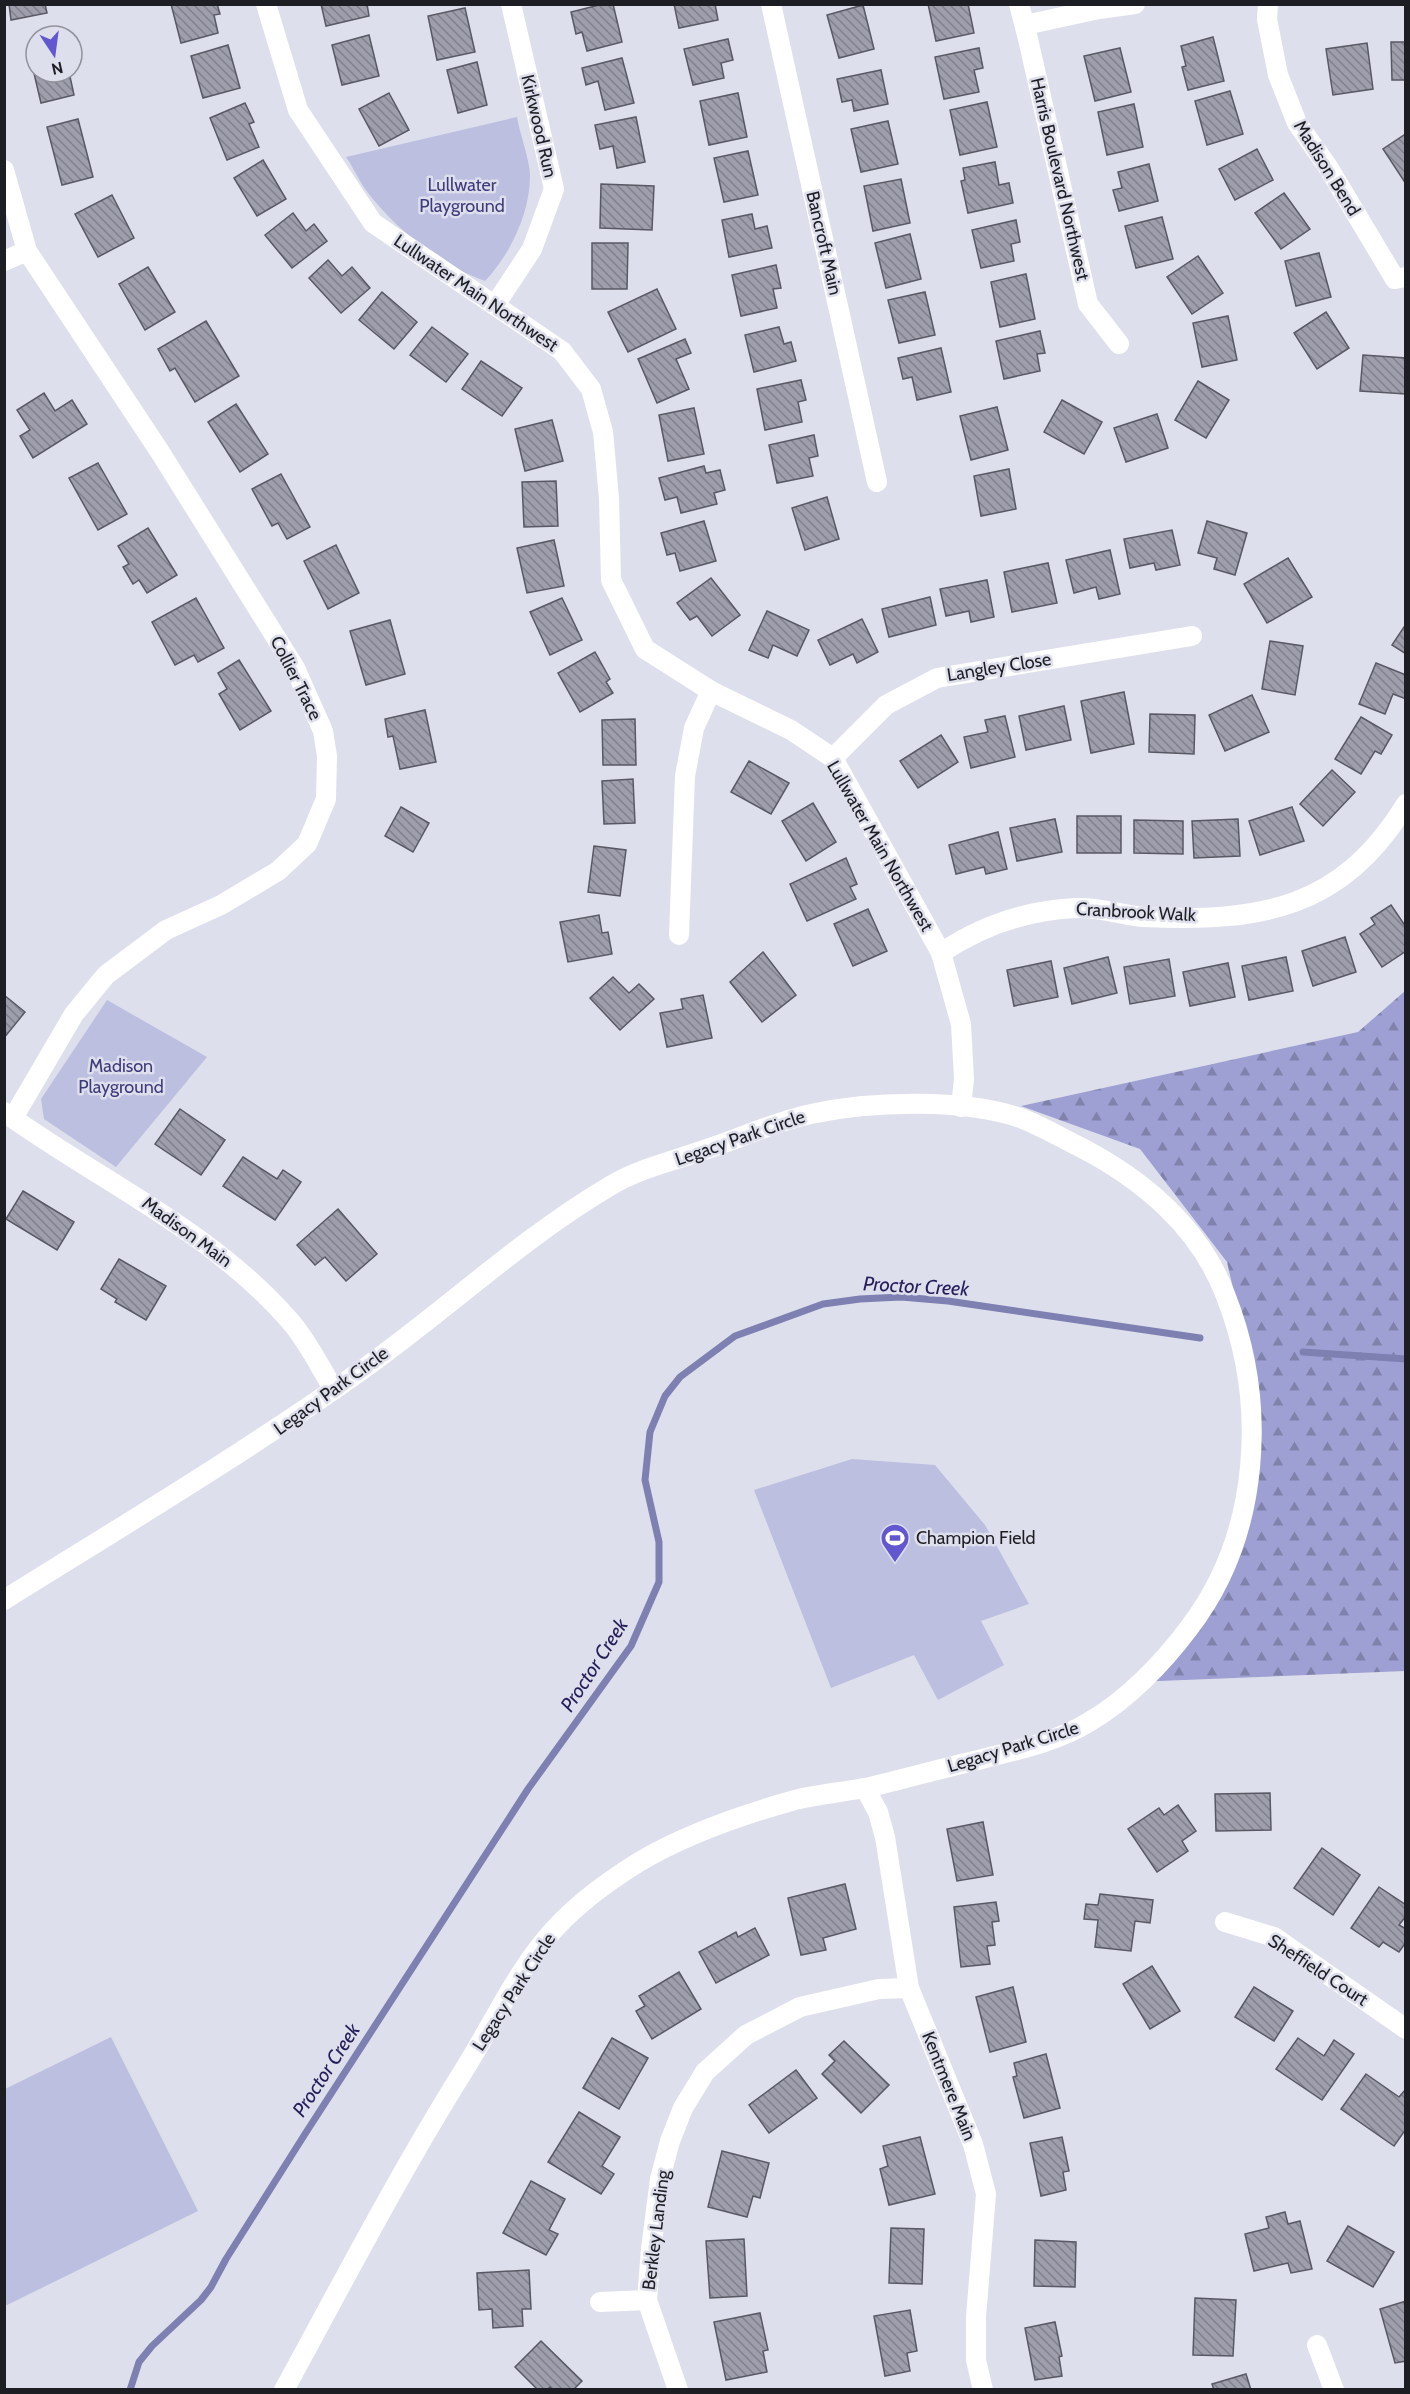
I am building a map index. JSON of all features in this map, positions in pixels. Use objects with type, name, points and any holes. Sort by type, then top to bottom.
[{"type":"street","name":"Lullwater Main Northwest","points":[[266,4],[298,110],[373,223],[562,351],[591,389],[603,432],[609,498],[611,580],[645,649],[711,691],[791,730],[833,758],[941,952],[961,1024],[964,1079],[961,1107]]},
{"type":"street","name":"Kirkwood Run","points":[[495,305],[532,249],[554,189],[511,4]]},
{"type":"street","name":"Bancroft Main","points":[[771,4],[877,482]]},
{"type":"street","name":"Harris Boulevard Northwest","points":[[1018,4],[1025,25],[1088,304],[1119,344]]},
{"type":"street","points":[[1025,25],[1098,9],[1135,4]]},
{"type":"street","name":"Madison Bend","points":[[1268,4],[1267,19],[1278,75],[1296,123],[1328,167],[1395,279],[1406,277]]},
{"type":"street","name":"Collier Trace","points":[[4,170],[27,251],[160,452],[295,668],[323,731],[327,756],[326,800],[307,844],[278,871],[221,905],[166,930],[106,975],[74,1014],[9,1115]]},
{"type":"street","points":[[4,261],[27,251]]},
{"type":"street","name":"Langley Close","points":[[833,758],[886,705],[936,678],[1192,636]]},
{"type":"street","points":[[679,935],[684,776],[694,728],[711,691]]},
{"type":"street","name":"Cranbrook Walk","points":[[941,952],[976,931],[1021,916],[1054,910],[1100,908],[1142,917],[1239,916],[1303,900],[1334,884],[1362,862],[1392,826],[1406,804]]},
{"type":"street","name":"Legacy Park Circle","points":[[4,1600],[267,1437],[366,1368],[508,1256],[616,1182],[805,1114],[880,1103],[961,1107],[1021,1118],[1086,1150],[1135,1180],[1171,1210],[1202,1248],[1224,1290],[1246,1363],[1252,1420],[1252,1469],[1237,1532],[1216,1590],[1182,1638],[1145,1678],[1111,1707],[1089,1723],[1063,1735],[999,1754],[865,1788],[800,1798],[681,1839],[635,1864],[583,1901],[545,1940],[495,2015],[472,2058],[420,2140],[284,2390]]},
{"type":"street","name":"Madison Main","points":[[9,1115],[171,1218],[245,1275],[292,1322],[334,1390]]},
{"type":"street","name":"Kentmere Main","points":[[865,1788],[878,1812],[885,1837],[909,1988],[973,2145],[986,2194],[976,2317],[976,2360],[982,2390]]},
{"type":"street","name":"Sheffield Court","points":[[1225,1922],[1274,1937],[1406,2029]]},
{"type":"street","name":"Berkley Landing","points":[[678,2390],[647,2300],[660,2179],[670,2141],[683,2108],[705,2073],[746,2035],[800,2007],[879,1989],[909,1988]]},
{"type":"street","name":"Berkley Landing","points":[[600,2302],[647,2300]]},
{"type":"street","points":[[1317,2345],[1334,2390]]},
{"type":"green space","name":"Lullwater Playground","points":[[517,117],[530,170],[529,190],[517,233],[503,259],[485,281],[451,265],[404,231],[365,189],[346,157]]},
{"type":"green space","points":[[1405,991],[1405,1671],[1134,1682],[1214,1608],[1250,1505],[1257,1392],[1227,1262],[1140,1149],[1021,1106],[1358,1032]]},
{"type":"green space","name":"Madison Playground","points":[[107,1000],[207,1057],[116,1167],[44,1119],[41,1099]]},
{"type":"green space","name":"Champion Field","points":[[852,1459],[935,1465],[985,1525],[1029,1604],[981,1621],[1004,1665],[938,1700],[914,1655],[831,1688],[754,1490]]},
{"type":"green space","points":[[111,2037],[198,2211],[5,2306],[5,2089]]},
{"type":"building","points":[[9,4],[45,4],[47,13],[11,20]]},
{"type":"building","points":[[171,4],[217,4],[220,14],[214,15],[218,33],[181,43]]},
{"type":"building","points":[[321,4],[367,4],[369,16],[326,26]]},
{"type":"building","points":[[603,4],[613,4],[622,42],[587,51],[582,32],[576,34],[571,12]]},
{"type":"building","points":[[674,4],[715,4],[718,20],[679,28]]},
{"type":"building","points":[[928,4],[968,4],[974,33],[936,41]]},
{"type":"building","points":[[863,5],[874,49],[839,58],[827,15]]},
{"type":"building","points":[[465,8],[475,52],[437,60],[428,16]]},
{"type":"building","points":[[369,35],[379,76],[342,85],[332,45]]},
{"type":"building","points":[[1213,37],[1224,81],[1188,90],[1182,67],[1186,66],[1181,46]]},
{"type":"building","points":[[728,39],[733,60],[721,63],[724,78],[693,85],[684,49]]},
{"type":"building","points":[[1391,42],[1406,42],[1406,80],[1392,80]]},
{"type":"building","points":[[1367,43],[1373,89],[1333,95],[1326,49]]},
{"type":"building","points":[[228,45],[240,88],[203,98],[191,56]]},
{"type":"building","points":[[979,48],[983,68],[974,70],[979,92],[944,99],[935,57]]},
{"type":"building","points":[[1120,48],[1131,92],[1095,101],[1084,56]]},
{"type":"building","points":[[622,58],[634,103],[605,110],[598,81],[586,85],[582,68]]},
{"type":"building","points":[[477,62],[487,105],[458,113],[447,70]]},
{"type":"building","points":[[881,70],[888,104],[854,111],[852,100],[842,102],[837,79]]},
{"type":"building","points":[[37,84],[72,84],[74,95],[41,103]]},
{"type":"building","points":[[1230,91],[1243,134],[1207,145],[1195,101]]},
{"type":"building","points":[[389,93],[409,130],[379,146],[359,109]]},
{"type":"building","points":[[738,93],[747,137],[709,145],[700,101]]},
{"type":"building","points":[[987,102],[997,147],[960,155],[950,110]]},
{"type":"building","points":[[245,103],[254,122],[249,124],[259,147],[227,160],[210,118]]},
{"type":"building","points":[[1134,104],[1143,147],[1107,155],[1098,112]]},
{"type":"building","points":[[636,117],[645,162],[617,168],[613,146],[600,149],[595,125]]},
{"type":"building","points":[[78,119],[93,177],[62,185],[47,127]]},
{"type":"building","points":[[888,121],[898,164],[861,172],[851,129]]},
{"type":"building","points":[[1404,135],[1406,138],[1406,184],[1383,149]]},
{"type":"building","points":[[1257,149],[1273,180],[1235,200],[1219,169]]},
{"type":"building","points":[[748,151],[758,195],[724,202],[714,158]]},
{"type":"building","points":[[263,160],[286,199],[257,216],[234,178]]},
{"type":"building","points":[[995,162],[999,185],[1009,183],[1013,203],[968,213],[961,181],[965,180],[963,168]]},
{"type":"building","points":[[1149,164],[1158,201],[1119,211],[1113,190],[1122,188],[1118,172]]},
{"type":"building","points":[[901,179],[910,223],[873,231],[864,186]]},
{"type":"building","points":[[601,184],[654,186],[652,230],[600,228]]},
{"type":"building","points":[[1284,193],[1310,229],[1281,249],[1255,213]]},
{"type":"building","points":[[112,195],[134,238],[98,257],[75,214]]},
{"type":"building","points":[[293,213],[306,231],[314,224],[327,241],[292,268],[265,235]]},
{"type":"building","points":[[752,214],[755,229],[767,226],[772,248],[729,257],[722,220]]},
{"type":"building","points":[[1162,217],[1173,259],[1136,268],[1125,226]]},
{"type":"building","points":[[1016,220],[1020,242],[1011,244],[1014,261],[981,268],[972,230]]},
{"type":"building","points":[[910,234],[921,279],[886,288],[875,243]]},
{"type":"building","points":[[592,243],[628,243],[627,289],[592,289]]},
{"type":"building","points":[[1319,253],[1331,297],[1296,306],[1285,261]]},
{"type":"building","points":[[1198,256],[1223,293],[1192,314],[1167,277]]},
{"type":"building","points":[[328,260],[342,276],[352,267],[370,288],[341,313],[309,278]]},
{"type":"building","points":[[776,265],[781,288],[773,289],[777,308],[741,316],[732,275]]},
{"type":"building","points":[[148,267],[175,312],[145,330],[119,284]]},
{"type":"building","points":[[1026,274],[1035,319],[1000,327],[991,282]]},
{"type":"building","points":[[657,289],[676,329],[628,352],[608,312]]},
{"type":"building","points":[[382,292],[417,322],[394,349],[359,320]]},
{"type":"building","points":[[925,292],[935,335],[899,343],[888,300]]},
{"type":"building","points":[[1326,312],[1349,348],[1317,369],[1294,333]]},
{"type":"building","points":[[1228,316],[1237,360],[1202,367],[1193,323]]},
{"type":"building","points":[[206,321],[239,376],[195,402],[175,368],[170,371],[158,349]]},
{"type":"building","points":[[432,327],[468,354],[446,382],[410,355]]},
{"type":"building","points":[[779,327],[784,344],[791,342],[796,361],[754,372],[745,335]]},
{"type":"building","points":[[1040,331],[1045,353],[1037,354],[1040,371],[1004,379],[996,341]]},
{"type":"building","points":[[685,339],[691,353],[676,359],[689,389],[657,403],[638,359]]},
{"type":"building","points":[[941,348],[951,392],[917,400],[912,377],[903,379],[898,358]]},
{"type":"building","points":[[1363,355],[1406,358],[1406,394],[1360,391]]},
{"type":"building","points":[[481,361],[522,388],[502,416],[462,389]]},
{"type":"building","points":[[801,380],[806,400],[798,402],[802,422],[765,430],[757,389]]},
{"type":"building","points":[[1198,381],[1229,400],[1206,438],[1175,420]]},
{"type":"building","points":[[44,393],[55,411],[72,400],[87,424],[33,458],[20,436],[30,430],[17,410]]},
{"type":"building","points":[[1062,400],[1102,422],[1084,454],[1044,432]]},
{"type":"building","points":[[236,404],[268,454],[240,472],[208,422]]},
{"type":"building","points":[[997,407],[1008,450],[971,460],[960,416]]},
{"type":"building","points":[[694,408],[704,454],[668,461],[659,415]]},
{"type":"building","points":[[1157,414],[1168,448],[1126,462],[1114,428]]},
{"type":"building","points":[[552,420],[563,461],[525,471],[515,429]]},
{"type":"building","points":[[814,435],[818,456],[809,458],[813,476],[777,483],[769,445]]},
{"type":"building","points":[[98,463],[127,514],[98,530],[69,478]]},
{"type":"building","points":[[704,466],[706,473],[720,470],[725,490],[714,493],[717,504],[681,513],[677,497],[665,500],[659,478]]},
{"type":"building","points":[[1009,469],[1016,509],[981,516],[974,476]]},
{"type":"building","points":[[281,474],[310,527],[287,539],[278,523],[272,526],[252,489]]},
{"type":"building","points":[[556,481],[558,526],[524,527],[522,482]]},
{"type":"building","points":[[827,497],[839,539],[805,550],[792,508]]},
{"type":"building","points":[[704,521],[716,561],[680,571],[675,553],[667,555],[661,533]]},
{"type":"building","points":[[1207,521],[1247,533],[1235,575],[1214,569],[1217,558],[1198,553]]},
{"type":"building","points":[[148,528],[177,575],[147,593],[139,580],[133,584],[123,567],[129,564],[118,546]]},
{"type":"building","points":[[1172,530],[1180,565],[1156,570],[1154,563],[1130,568],[1124,539]]},
{"type":"building","points":[[554,540],[564,586],[527,593],[517,548]]},
{"type":"building","points":[[336,545],[359,593],[328,609],[304,561]]},
{"type":"building","points":[[1110,550],[1120,594],[1099,599],[1096,587],[1074,593],[1066,560]]},
{"type":"building","points":[[1288,558],[1312,597],[1267,623],[1244,584]]},
{"type":"building","points":[[1048,563],[1057,603],[1012,612],[1004,572]]},
{"type":"building","points":[[711,578],[740,615],[712,636],[697,616],[690,620],[677,603]]},
{"type":"building","points":[[987,580],[994,617],[971,622],[969,611],[946,616],[940,589]]},
{"type":"building","points":[[930,597],[936,625],[889,637],[882,609]]},
{"type":"building","points":[[196,598],[224,648],[198,662],[194,655],[175,665],[152,622]]},
{"type":"building","points":[[562,598],[582,640],[550,655],[530,612]]},
{"type":"building","points":[[767,611],[809,630],[797,656],[773,645],[768,658],[749,650]]},
{"type":"building","points":[[862,619],[878,652],[857,663],[853,654],[830,665],[818,640]]},
{"type":"building","points":[[390,620],[405,674],[366,685],[350,631]]},
{"type":"building","points":[[1406,624],[1406,654],[1392,645]]},
{"type":"building","points":[[1270,641],[1303,646],[1295,695],[1262,689]]},
{"type":"building","points":[[595,652],[610,679],[606,682],[613,693],[580,712],[558,673]]},
{"type":"building","points":[[239,660],[271,711],[240,730],[219,694],[227,689],[218,673]]},
{"type":"building","points":[[1376,663],[1406,675],[1406,699],[1393,694],[1385,714],[1359,704]]},
{"type":"building","points":[[1124,692],[1134,744],[1091,753],[1081,701]]},
{"type":"building","points":[[1252,695],[1269,732],[1225,751],[1209,715]]},
{"type":"building","points":[[1064,706],[1071,740],[1026,750],[1019,716]]},
{"type":"building","points":[[425,710],[436,762],[400,769],[393,736],[388,737],[385,719]]},
{"type":"building","points":[[1150,714],[1195,715],[1194,754],[1149,752]]},
{"type":"building","points":[[1005,716],[1015,757],[971,768],[964,737],[988,732],[985,720]]},
{"type":"building","points":[[1361,717],[1392,735],[1381,754],[1375,751],[1361,774],[1335,759]]},
{"type":"building","points":[[635,719],[636,765],[603,765],[602,720]]},
{"type":"building","points":[[941,735],[958,762],[918,788],[900,761]]},
{"type":"building","points":[[749,761],[789,783],[771,814],[731,792]]},
{"type":"building","points":[[1332,770],[1355,792],[1323,826],[1300,804]]},
{"type":"building","points":[[633,779],[635,823],[604,824],[602,781]]},
{"type":"building","points":[[813,803],[836,842],[806,861],[782,821]]},
{"type":"building","points":[[401,807],[429,823],[413,852],[385,836]]},
{"type":"building","points":[[1292,807],[1304,841],[1260,855],[1249,821]]},
{"type":"building","points":[[1077,816],[1121,816],[1121,853],[1077,853]]},
{"type":"building","points":[[1055,819],[1062,852],[1017,861],[1010,828]]},
{"type":"building","points":[[1238,819],[1240,856],[1194,858],[1192,821]]},
{"type":"building","points":[[1134,820],[1183,821],[1183,854],[1134,853]]},
{"type":"building","points":[[998,832],[1007,869],[986,874],[984,867],[956,874],[949,845]]},
{"type":"building","points":[[594,846],[626,850],[620,896],[588,892]]},
{"type":"building","points":[[846,858],[857,884],[850,887],[856,899],[807,921],[790,884]]},
{"type":"building","points":[[1391,905],[1406,927],[1406,951],[1382,967],[1360,934],[1375,924],[1371,918]]},
{"type":"building","points":[[868,909],[887,951],[853,966],[834,924]]},
{"type":"building","points":[[599,915],[602,933],[608,932],[612,954],[568,962],[560,922]]},
{"type":"building","points":[[1345,937],[1356,972],[1313,986],[1302,951]]},
{"type":"building","points":[[763,952],[796,995],[762,1022],[730,982]]},
{"type":"building","points":[[1108,957],[1117,993],[1072,1004],[1064,968]]},
{"type":"building","points":[[1286,957],[1293,991],[1249,1000],[1242,966]]},
{"type":"building","points":[[1169,959],[1175,996],[1130,1004],[1124,967]]},
{"type":"building","points":[[1051,961],[1058,997],[1014,1006],[1007,970]]},
{"type":"building","points":[[1228,963],[1235,997],[1190,1006],[1183,972]]},
{"type":"building","points":[[613,977],[629,993],[639,984],[654,999],[620,1030],[590,998]]},
{"type":"building","points":[[4,995],[25,1012],[4,1038]]},
{"type":"building","points":[[703,995],[712,1038],[667,1047],[660,1013],[683,1009],[681,999]]},
{"type":"building","points":[[180,1109],[225,1140],[201,1175],[155,1144]]},
{"type":"building","points":[[243,1157],[277,1179],[283,1170],[301,1182],[275,1220],[223,1186]]},
{"type":"building","points":[[23,1191],[74,1222],[57,1250],[6,1219]]},
{"type":"building","points":[[338,1209],[377,1254],[346,1281],[325,1257],[315,1265],[297,1245]]},
{"type":"building","points":[[119,1259],[166,1286],[146,1320],[115,1302],[117,1299],[101,1289]]},
{"type":"building","points":[[1270,1793],[1271,1830],[1216,1831],[1215,1794]]},
{"type":"building","points":[[1178,1805],[1196,1831],[1182,1841],[1188,1851],[1157,1872],[1128,1829],[1159,1808],[1164,1815]]},
{"type":"building","points":[[983,1822],[993,1875],[957,1881],[947,1829]]},
{"type":"building","points":[[1322,1848],[1360,1875],[1333,1915],[1294,1888]]},
{"type":"building","points":[[845,1884],[856,1929],[823,1938],[826,1950],[801,1955],[788,1898]]},
{"type":"building","points":[[1379,1887],[1406,1905],[1406,1916],[1399,1925],[1406,1929],[1406,1942],[1399,1952],[1383,1942],[1379,1947],[1351,1928]]},
{"type":"building","points":[[1100,1894],[1153,1900],[1150,1923],[1135,1921],[1131,1951],[1095,1947],[1098,1920],[1084,1919],[1086,1904],[1098,1905]]},
{"type":"building","points":[[996,1902],[999,1921],[992,1922],[995,1945],[987,1946],[990,1964],[961,1967],[954,1907]]},
{"type":"building","points":[[755,1928],[769,1955],[716,1983],[699,1952],[736,1932],[738,1937]]},
{"type":"building","points":[[1152,1966],[1180,2011],[1150,2029],[1123,1984]]},
{"type":"building","points":[[679,1972],[701,2009],[652,2039],[636,2011],[645,2006],[639,1996]]},
{"type":"building","points":[[1013,1987],[1026,2042],[990,2052],[976,1997]]},
{"type":"building","points":[[1254,1987],[1293,2011],[1274,2041],[1235,2017]]},
{"type":"building","points":[[612,2038],[648,2058],[619,2109],[583,2088]]},
{"type":"building","points":[[1298,2038],[1324,2056],[1334,2040],[1354,2054],[1322,2100],[1276,2069]]},
{"type":"building","points":[[844,2041],[889,2085],[861,2113],[822,2074],[835,2061],[829,2055]]},
{"type":"building","points":[[1046,2054],[1060,2108],[1024,2118],[1013,2077],[1017,2076],[1014,2063]]},
{"type":"building","points":[[796,2070],[817,2098],[769,2133],[749,2105]]},
{"type":"building","points":[[1366,2074],[1399,2097],[1406,2089],[1406,2129],[1394,2146],[1341,2109]]},
{"type":"building","points":[[579,2112],[620,2137],[602,2166],[614,2174],[601,2194],[548,2162]]},
{"type":"building","points":[[920,2137],[935,2194],[889,2205],[880,2169],[888,2166],[883,2146]]},
{"type":"building","points":[[1062,2137],[1069,2171],[1063,2172],[1066,2190],[1041,2196],[1030,2143]]},
{"type":"building","points":[[722,2151],[769,2163],[760,2198],[753,2196],[747,2217],[708,2207]]},
{"type":"building","points":[[531,2181],[565,2199],[549,2230],[558,2234],[546,2255],[503,2233]]},
{"type":"building","points":[[1285,2212],[1288,2224],[1300,2221],[1312,2269],[1291,2273],[1288,2263],[1254,2271],[1245,2234],[1269,2228],[1266,2217]]},
{"type":"building","points":[[1348,2226],[1394,2252],[1373,2287],[1327,2261]]},
{"type":"building","points":[[891,2228],[924,2229],[922,2284],[889,2283]]},
{"type":"building","points":[[744,2239],[747,2296],[710,2298],[706,2241]]},
{"type":"building","points":[[1035,2240],[1076,2242],[1075,2287],[1034,2286]]},
{"type":"building","points":[[529,2270],[531,2309],[522,2309],[523,2326],[493,2328],[492,2309],[479,2310],[477,2273]]},
{"type":"building","points":[[1195,2298],[1236,2300],[1233,2356],[1193,2355]]},
{"type":"building","points":[[1406,2301],[1406,2361],[1395,2363],[1380,2309]]},
{"type":"building","points":[[910,2310],[917,2351],[907,2353],[910,2371],[885,2376],[874,2316]]},
{"type":"building","points":[[760,2313],[768,2350],[763,2351],[767,2372],[726,2380],[714,2322]]},
{"type":"building","points":[[1055,2322],[1062,2356],[1059,2357],[1062,2376],[1035,2380],[1025,2328]]},
{"type":"building","points":[[541,2341],[582,2381],[573,2390],[553,2390],[550,2387],[547,2390],[538,2390],[515,2367]]},
{"type":"building","points":[[1246,2374],[1251,2390],[1214,2390],[1212,2384]]},
{"type":"waterway","name":"Proctor Creek","points":[[130,2390],[139,2362],[211,2287],[226,2259],[305,2134],[528,1789],[631,1646],[659,1582],[659,1542],[645,1480],[650,1432],[665,1396],[680,1377],[735,1336],[823,1304],[860,1299],[901,1297],[948,1301],[1200,1338]]},
{"type":"waterway","name":"Proctor Creek","points":[[1303,1352],[1406,1359]]},
{"type":"place","name":"Champion Field","points":[[895,1564]]}]
